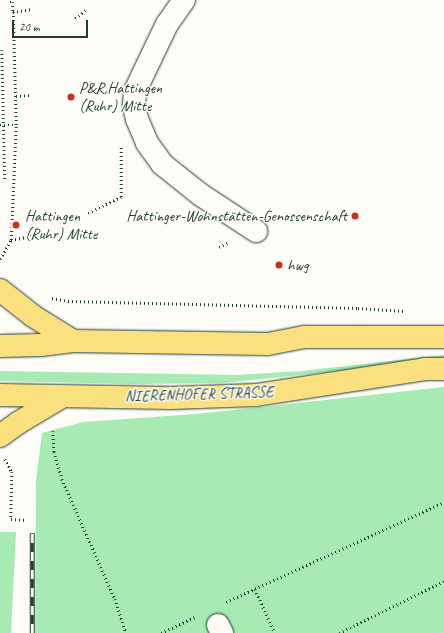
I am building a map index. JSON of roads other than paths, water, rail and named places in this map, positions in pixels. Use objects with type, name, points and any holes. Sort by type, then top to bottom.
[{"type":"main road","points":[[0,290],[33,316],[73,341]]},
{"type":"main road","points":[[0,346],[41,345],[73,341],[268,344],[305,337],[444,337]]},
{"type":"main road","name":"NIERENHOFER STRASSE","points":[[0,395],[171,398],[256,395],[425,369],[444,369]]},
{"type":"main road","points":[[1,445],[18,423],[64,396]]},
{"type":"street","points":[[184,0],[167,24],[135,91],[134,106],[137,119],[147,143],[162,164],[201,194],[256,231]]},
{"type":"railway","points":[[32,533],[32,633]]},
{"type":"place","name":"P&R,Hattingen (Ruhr) Mitte","points":[[71,97]]},
{"type":"place","name":"Hattinger-Wohnstätten-Genossenschaft","points":[[355,216]]},
{"type":"place","name":"Hattingen (Ruhr) Mitte","points":[[16,225]]},
{"type":"place","name":"hwg","points":[[279,265]]}]
